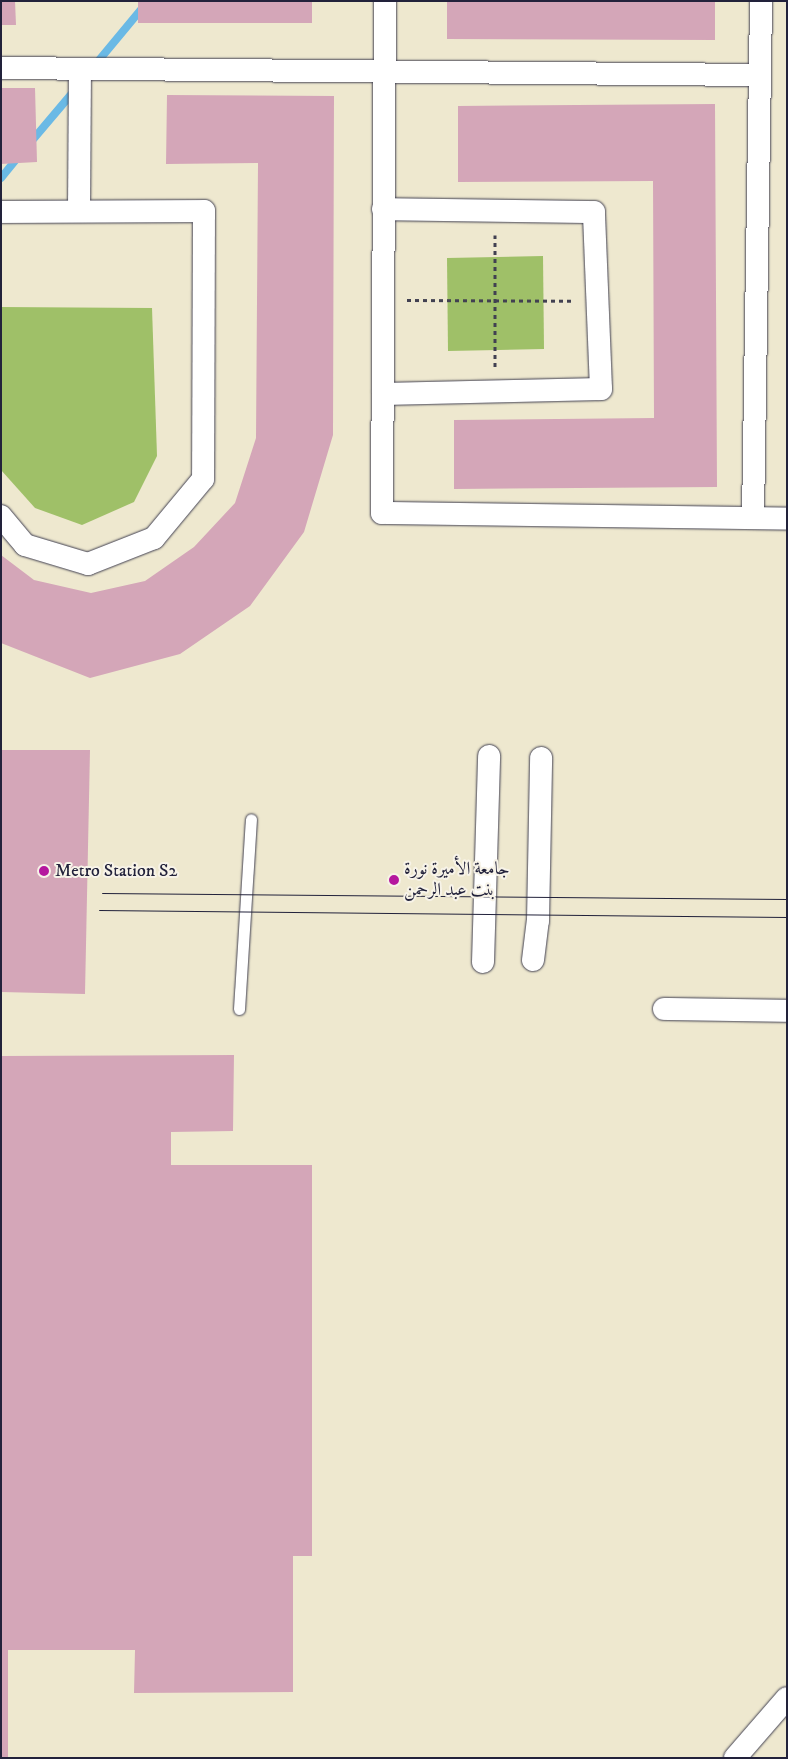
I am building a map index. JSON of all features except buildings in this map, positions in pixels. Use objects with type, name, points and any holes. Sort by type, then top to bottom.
[{"type":"street","points":[[385,1],[382,513],[787,519]]},
{"type":"street","points":[[753,518],[761,1]]},
{"type":"street","points":[[1,68],[760,74]]},
{"type":"street","points":[[79,211],[80,69]]},
{"type":"street","points":[[383,209],[594,212],[601,389],[383,394]]},
{"type":"street","points":[[1,212],[204,211],[203,479],[154,538],[88,564],[24,545],[1,516]]},
{"type":"street","points":[[483,962],[489,756]]},
{"type":"street","points":[[533,960],[538,921],[541,758]]},
{"type":"street","points":[[664,1009],[787,1011]]},
{"type":"street","points":[[735,1758],[787,1698]]},
{"type":"lane","points":[[239,1009],[251,819]]},
{"type":"path","points":[[495,211],[495,392]]},
{"type":"path","points":[[384,300],[598,301]]},
{"type":"green space","points":[[543,256],[544,349],[448,351],[447,258]]},
{"type":"green space","points":[[1,307],[152,308],[157,456],[134,502],[82,525],[35,508],[1,470]]},
{"type":"waterway","points":[[95,65],[144,6]]},
{"type":"waterway","points":[[30,143],[74,91]]},
{"type":"waterway","points":[[1,178],[19,156]]},
{"type":"tram line","points":[[102,893],[787,899]]},
{"type":"tram line","points":[[99,910],[787,917]]},
{"type":"place","name":"Metro Station S2","points":[[44,871]]},
{"type":"place","name":"جامعة الأميرة نورة بنت عبد الرحمن","points":[[394,880]]}]
